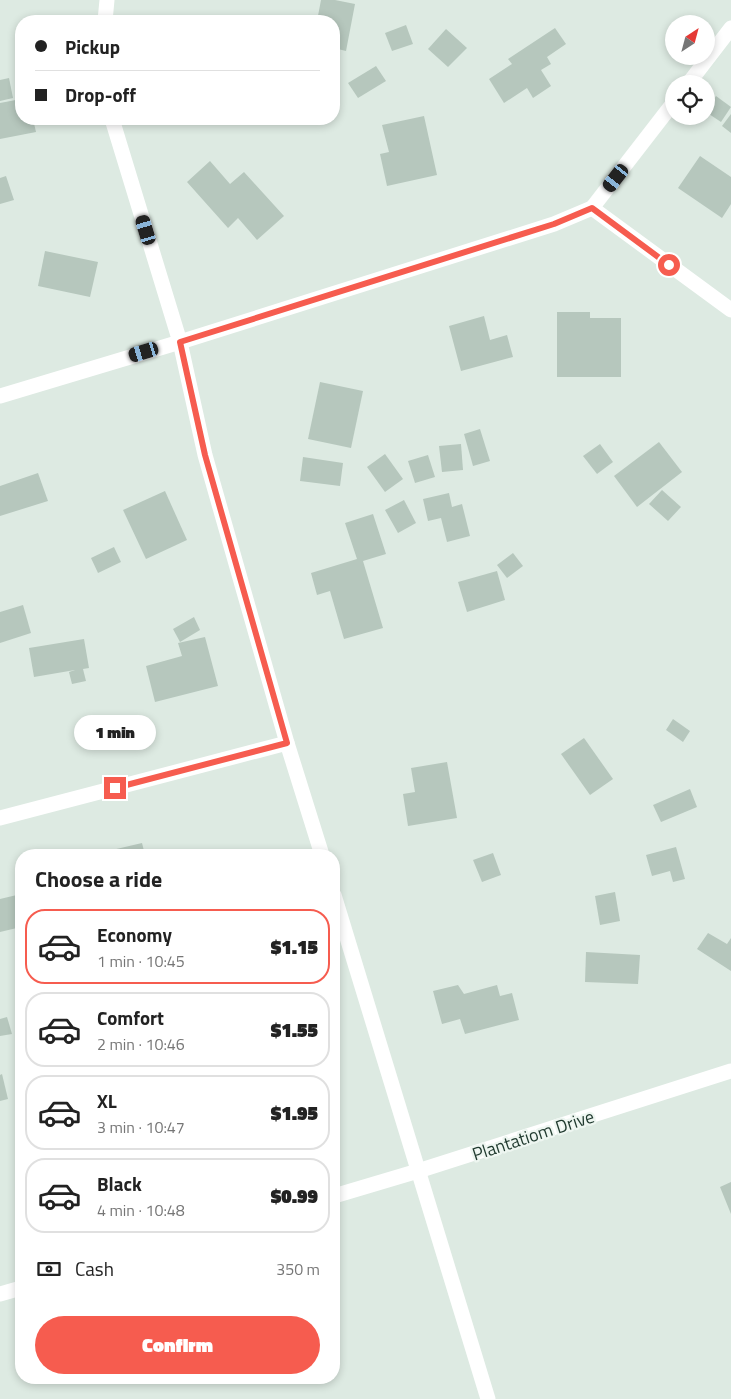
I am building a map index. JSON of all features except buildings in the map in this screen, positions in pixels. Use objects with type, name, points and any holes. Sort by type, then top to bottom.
[{"type":"street","points":[[106,15],[107,0]]},
{"type":"street","points":[[695,75],[731,28]]},
{"type":"street","points":[[0,396],[180,342],[554,224],[592,208],[665,114]]},
{"type":"street","points":[[114,125],[180,342],[205,455],[287,743],[320,849]]},
{"type":"street","points":[[592,208],[731,310]]},
{"type":"street","points":[[0,818],[287,743]]},
{"type":"street","points":[[340,915],[488,1399]]},
{"type":"street","name":"Plantatiom Drive","points":[[340,1194],[731,1071]]},
{"type":"street","points":[[0,1294],[15,1290]]},
{"type":"route","points":[[115,788],[287,743],[205,455],[180,342],[554,224],[592,208],[669,265]]}]
